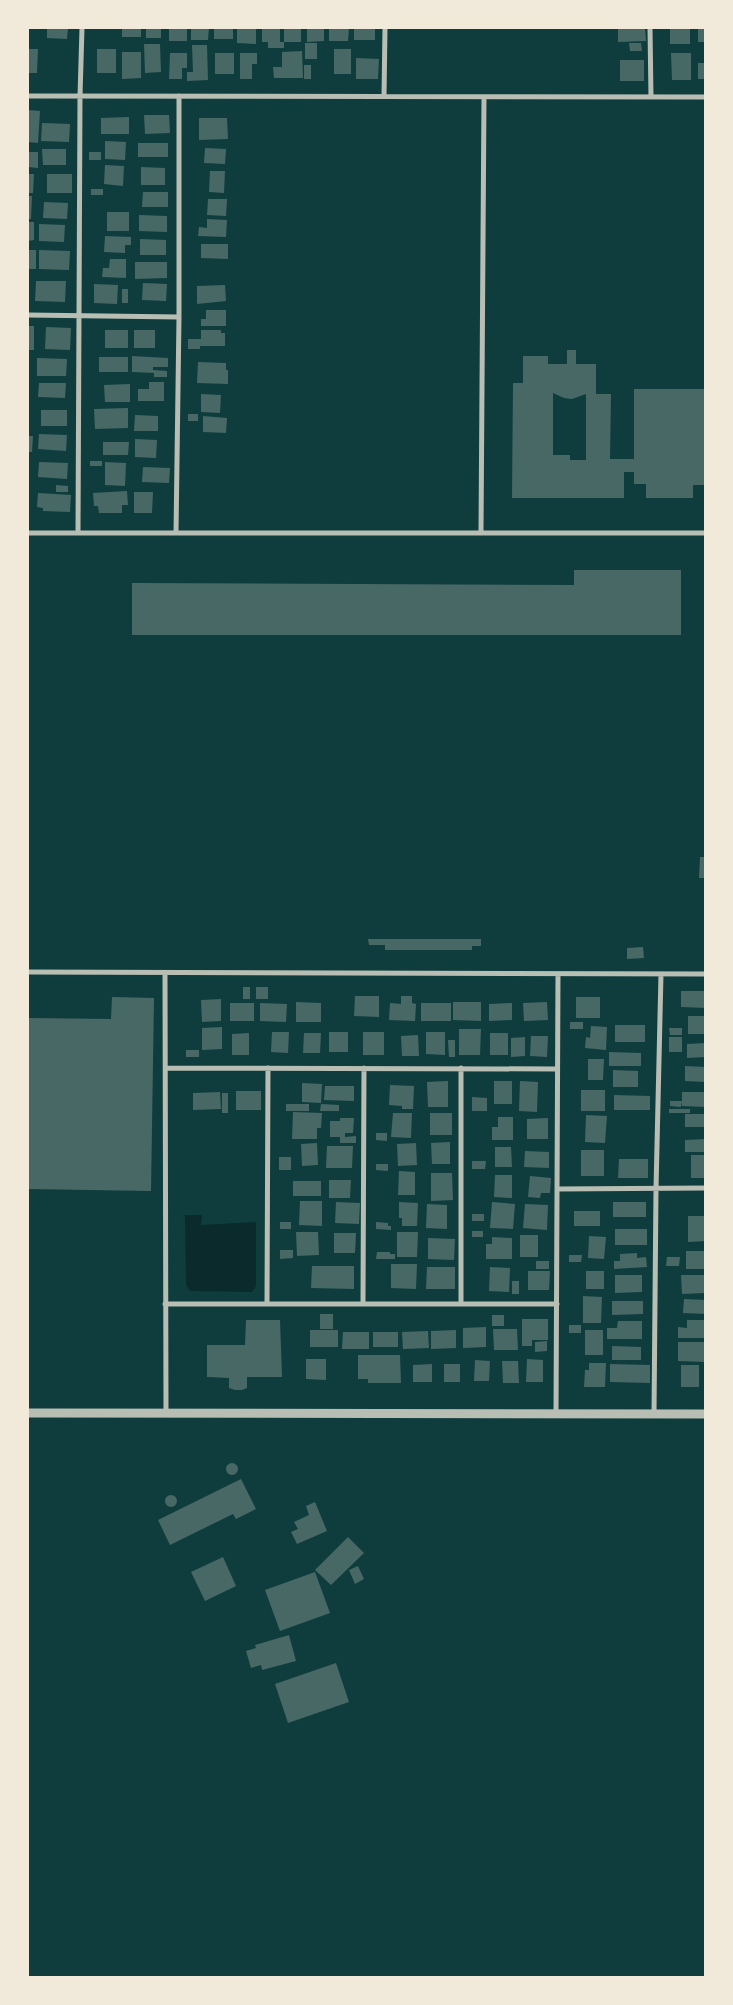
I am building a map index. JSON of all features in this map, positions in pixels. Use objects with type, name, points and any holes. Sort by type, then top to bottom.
[{"type":"street","points":[[78,533],[82,28]]},
{"type":"street","points":[[384,96],[385,28]]},
{"type":"street","points":[[650,28],[651,97]]},
{"type":"street","points":[[28,96],[706,97]]},
{"type":"street","points":[[176,533],[179,316],[178,96]]},
{"type":"street","points":[[481,532],[484,96]]},
{"type":"street","points":[[28,315],[179,316]]},
{"type":"street","points":[[28,533],[706,533]]},
{"type":"street","points":[[28,972],[706,974]]},
{"type":"street","points":[[165,972],[166,1413]]},
{"type":"street","points":[[556,1414],[558,974]]},
{"type":"street","points":[[654,1414],[656,1189],[662,974]]},
{"type":"street","points":[[166,1068],[557,1069]]},
{"type":"street","points":[[267,1303],[268,1068]]},
{"type":"street","points":[[364,1068],[364,1304]]},
{"type":"street","points":[[461,1068],[461,1304]]},
{"type":"street","points":[[557,1189],[706,1188]]},
{"type":"street","points":[[165,1304],[556,1304]]},
{"type":"street","points":[[28,1413],[706,1414]]},
{"type":"water","points":[[185,1215],[202,1215],[201,1225],[256,1222],[256,1286],[252,1292],[190,1291],[186,1285]]},
{"type":"building","points":[[47,28],[68,28],[67,39],[47,38]]},
{"type":"building","points":[[122,28],[141,28],[141,37],[122,37]]},
{"type":"building","points":[[146,28],[161,28],[161,38],[146,38]]},
{"type":"building","points":[[169,28],[187,28],[187,41],[169,41]]},
{"type":"building","points":[[191,28],[209,28],[208,40],[191,40]]},
{"type":"building","points":[[214,28],[233,28],[233,39],[214,39]]},
{"type":"building","points":[[237,28],[256,28],[256,44],[237,43]]},
{"type":"building","points":[[262,28],[280,28],[280,42],[284,42],[284,48],[268,48],[268,42],[262,42]]},
{"type":"building","points":[[284,28],[301,28],[301,42],[284,42]]},
{"type":"building","points":[[307,28],[324,28],[324,41],[307,42]]},
{"type":"building","points":[[329,28],[349,28],[348,41],[329,41]]},
{"type":"building","points":[[354,28],[375,28],[375,40],[354,40]]},
{"type":"building","points":[[618,28],[645,28],[646,41],[618,42]]},
{"type":"building","points":[[670,28],[690,28],[690,44],[670,44]]},
{"type":"building","points":[[698,28],[706,29],[706,42],[698,42]]},
{"type":"building","points":[[305,43],[317,43],[317,59],[305,59]]},
{"type":"building","points":[[629,43],[641,43],[642,51],[630,51]]},
{"type":"building","points":[[144,44],[160,44],[161,72],[145,73]]},
{"type":"building","points":[[192,45],[207,45],[208,80],[187,81],[187,72],[193,72]]},
{"type":"building","points":[[28,49],[38,49],[37,73],[28,73]]},
{"type":"building","points":[[97,49],[116,49],[116,73],[97,73]]},
{"type":"building","points":[[334,49],[351,49],[351,74],[334,74]]},
{"type":"building","points":[[302,51],[303,78],[274,78],[273,67],[282,67],[282,52]]},
{"type":"building","points":[[122,52],[141,52],[141,78],[122,79]]},
{"type":"building","points":[[170,53],[187,53],[187,68],[182,68],[182,79],[169,79]]},
{"type":"building","points":[[215,53],[234,53],[234,74],[215,74]]},
{"type":"building","points":[[240,53],[257,53],[257,64],[252,64],[252,79],[240,79]]},
{"type":"building","points":[[671,53],[691,53],[691,80],[672,80]]},
{"type":"building","points":[[356,58],[379,59],[378,79],[356,79]]},
{"type":"building","points":[[620,60],[644,60],[644,81],[620,81]]},
{"type":"building","points":[[698,63],[706,63],[706,79],[698,79]]},
{"type":"building","points":[[304,65],[311,65],[311,79],[304,79]]},
{"type":"building","points":[[28,110],[40,111],[38,143],[28,142]]},
{"type":"building","points":[[144,115],[169,115],[170,133],[145,134]]},
{"type":"building","points":[[129,117],[129,134],[101,134],[101,118]]},
{"type":"building","points":[[199,118],[227,118],[228,139],[199,140]]},
{"type":"building","points":[[42,123],[70,124],[69,142],[41,141]]},
{"type":"building","points":[[105,141],[126,142],[125,160],[105,159]]},
{"type":"building","points":[[138,143],[168,143],[168,157],[138,157]]},
{"type":"building","points":[[205,148],[226,149],[225,164],[204,163]]},
{"type":"building","points":[[42,149],[66,149],[66,165],[43,165]]},
{"type":"building","points":[[28,152],[38,152],[38,168],[28,167]]},
{"type":"building","points":[[89,152],[101,152],[101,160],[89,160]]},
{"type":"building","points":[[105,165],[124,166],[123,186],[104,184]]},
{"type":"building","points":[[141,167],[165,168],[165,185],[141,185]]},
{"type":"building","points":[[210,171],[225,171],[224,193],[209,192]]},
{"type":"building","points":[[28,174],[34,174],[33,193],[28,193]]},
{"type":"building","points":[[47,174],[72,174],[72,193],[47,193]]},
{"type":"building","points":[[91,189],[103,189],[103,195],[91,195]]},
{"type":"building","points":[[143,192],[168,192],[168,207],[142,207]]},
{"type":"building","points":[[28,196],[32,196],[31,219],[28,219]]},
{"type":"building","points":[[208,199],[227,199],[226,216],[207,215]]},
{"type":"building","points":[[44,202],[68,203],[67,219],[43,218]]},
{"type":"building","points":[[107,212],[129,212],[129,231],[107,231]]},
{"type":"building","points":[[139,215],[167,216],[167,232],[139,231]]},
{"type":"building","points":[[207,219],[227,220],[226,237],[198,236],[199,227],[207,228]]},
{"type":"building","points":[[28,222],[34,222],[34,240],[28,241]]},
{"type":"building","points":[[39,224],[65,225],[64,242],[39,241]]},
{"type":"building","points":[[105,236],[131,237],[131,245],[125,245],[125,253],[104,252]]},
{"type":"building","points":[[140,239],[166,240],[166,255],[140,255]]},
{"type":"building","points":[[201,244],[228,244],[228,259],[201,258]]},
{"type":"building","points":[[28,250],[36,250],[36,269],[28,269]]},
{"type":"building","points":[[39,250],[70,251],[69,270],[39,269]]},
{"type":"building","points":[[110,259],[126,259],[126,278],[102,277],[103,268],[109,268]]},
{"type":"building","points":[[135,262],[167,262],[167,278],[135,279]]},
{"type":"building","points":[[36,281],[66,281],[65,302],[35,301]]},
{"type":"building","points":[[143,283],[167,284],[166,301],[142,300]]},
{"type":"building","points":[[94,284],[118,285],[117,304],[94,303]]},
{"type":"building","points":[[225,285],[226,301],[197,304],[197,286]]},
{"type":"building","points":[[122,289],[128,289],[128,303],[122,303]]},
{"type":"building","points":[[206,310],[226,310],[226,326],[201,326],[201,319],[206,319]]},
{"type":"building","points":[[28,326],[34,326],[34,350],[28,350]]},
{"type":"building","points":[[46,327],[71,328],[70,350],[45,349]]},
{"type":"building","points":[[105,330],[128,330],[128,348],[105,348]]},
{"type":"building","points":[[134,330],[155,330],[155,348],[134,348]]},
{"type":"building","points":[[201,330],[221,330],[221,333],[225,333],[225,346],[200,346],[200,349],[188,349],[188,339],[201,339]]},
{"type":"building","points":[[567,350],[576,350],[576,364],[596,364],[596,394],[611,394],[610,459],[634,459],[634,389],[706,389],[705,485],[693,485],[693,498],[646,498],[646,484],[634,484],[634,472],[624,472],[624,498],[512,498],[513,383],[523,383],[523,356],[548,356],[548,364],[567,364]],"holes":[[[553,393],[572,399],[586,394],[586,460],[570,460],[570,455],[553,455]]]},
{"type":"building","points":[[132,356],[168,358],[168,367],[153,367],[153,370],[167,371],[167,377],[154,377],[154,373],[132,372]]},
{"type":"building","points":[[99,357],[128,357],[128,372],[99,372]]},
{"type":"building","points":[[37,358],[67,359],[66,376],[37,376]]},
{"type":"building","points":[[198,362],[226,363],[228,384],[197,383]]},
{"type":"building","points":[[149,382],[164,382],[164,401],[138,401],[138,389],[149,389]]},
{"type":"building","points":[[39,383],[66,383],[65,398],[38,397]]},
{"type":"building","points":[[130,384],[130,402],[105,402],[104,385]]},
{"type":"building","points":[[201,394],[221,395],[220,413],[201,412]]},
{"type":"building","points":[[128,408],[128,428],[95,429],[94,409]]},
{"type":"building","points":[[41,410],[67,410],[67,426],[41,426]]},
{"type":"building","points":[[188,414],[198,414],[198,421],[188,421]]},
{"type":"building","points":[[135,415],[158,416],[158,431],[134,431]]},
{"type":"building","points":[[203,416],[227,418],[226,433],[203,432]]},
{"type":"building","points":[[39,434],[67,435],[66,451],[38,449]]},
{"type":"building","points":[[28,436],[33,436],[32,452],[28,452]]},
{"type":"building","points":[[135,439],[157,440],[156,458],[135,457]]},
{"type":"building","points":[[103,442],[129,442],[128,455],[103,455]]},
{"type":"building","points":[[90,461],[102,461],[102,466],[90,466]]},
{"type":"building","points":[[39,462],[68,463],[67,479],[38,477]]},
{"type":"building","points":[[105,462],[126,463],[125,486],[105,485]]},
{"type":"building","points":[[143,467],[170,468],[169,483],[142,482]]},
{"type":"building","points":[[56,485],[68,486],[68,492],[56,492]]},
{"type":"building","points":[[127,491],[128,505],[122,505],[122,513],[99,513],[98,506],[94,506],[93,493]]},
{"type":"building","points":[[134,492],[153,492],[152,513],[134,513]]},
{"type":"building","points":[[38,493],[71,495],[70,512],[43,511],[43,508],[37,507]]},
{"type":"building","points":[[574,570],[681,570],[681,635],[132,635],[132,583],[574,585]]},
{"type":"building","points":[[700,857],[706,857],[706,878],[699,878]]},
{"type":"building","points":[[368,939],[481,939],[481,946],[472,946],[472,950],[385,950],[385,945],[369,945]]},
{"type":"building","points":[[643,947],[644,958],[627,959],[627,948]]},
{"type":"building","points":[[243,987],[250,987],[250,999],[243,999]]},
{"type":"building","points":[[256,987],[268,987],[268,999],[256,999]]},
{"type":"building","points":[[681,991],[706,991],[706,1008],[681,1007]]},
{"type":"building","points":[[355,996],[379,996],[379,1017],[354,1016]]},
{"type":"building","points":[[401,996],[412,996],[412,1003],[416,1004],[415,1021],[389,1020],[390,1003],[401,1004]]},
{"type":"building","points":[[112,997],[154,998],[151,1191],[28,1189],[28,1018],[111,1019]]},
{"type":"building","points":[[576,997],[600,997],[600,1018],[576,1018]]},
{"type":"building","points":[[221,999],[221,1021],[202,1022],[201,1000]]},
{"type":"building","points":[[296,1002],[321,1003],[321,1022],[296,1022]]},
{"type":"building","points":[[453,1002],[481,1002],[481,1021],[453,1020]]},
{"type":"building","points":[[547,1002],[548,1020],[524,1021],[523,1003]]},
{"type":"building","points":[[230,1003],[254,1003],[254,1021],[230,1021]]},
{"type":"building","points":[[260,1003],[287,1004],[286,1022],[260,1021]]},
{"type":"building","points":[[421,1003],[451,1003],[451,1021],[421,1021]]},
{"type":"building","points":[[512,1003],[512,1020],[489,1021],[489,1004]]},
{"type":"building","points":[[688,1016],[706,1016],[706,1034],[688,1034]]},
{"type":"building","points":[[570,1022],[583,1022],[583,1029],[570,1029]]},
{"type":"building","points":[[615,1025],[645,1025],[645,1042],[615,1042]]},
{"type":"building","points":[[591,1026],[607,1027],[606,1050],[585,1048],[586,1037],[590,1038]]},
{"type":"building","points":[[222,1027],[222,1049],[202,1050],[202,1028]]},
{"type":"building","points":[[669,1028],[682,1028],[682,1035],[670,1035]]},
{"type":"building","points":[[459,1029],[481,1029],[480,1055],[459,1055]]},
{"type":"building","points":[[272,1032],[289,1032],[288,1053],[271,1052]]},
{"type":"building","points":[[329,1032],[348,1032],[348,1052],[329,1052]]},
{"type":"building","points":[[363,1032],[384,1032],[384,1055],[363,1055]]},
{"type":"building","points":[[426,1032],[445,1032],[445,1055],[426,1054]]},
{"type":"building","points":[[249,1033],[249,1055],[232,1055],[232,1034]]},
{"type":"building","points":[[304,1033],[321,1033],[320,1053],[303,1053]]},
{"type":"building","points":[[490,1033],[508,1033],[508,1055],[490,1055]]},
{"type":"building","points":[[418,1035],[419,1056],[402,1056],[401,1036]]},
{"type":"building","points":[[531,1036],[548,1036],[547,1057],[530,1056]]},
{"type":"building","points":[[525,1037],[525,1056],[511,1057],[511,1038]]},
{"type":"building","points":[[669,1037],[682,1037],[682,1052],[669,1052]]},
{"type":"building","points":[[448,1040],[455,1040],[455,1057],[449,1057]]},
{"type":"building","points":[[706,1043],[706,1057],[687,1058],[687,1044]]},
{"type":"building","points":[[186,1050],[199,1050],[199,1057],[186,1057]]},
{"type":"building","points":[[609,1052],[641,1053],[641,1066],[609,1066]]},
{"type":"building","points":[[588,1059],[604,1059],[603,1080],[588,1080]]},
{"type":"building","points":[[685,1066],[706,1067],[706,1082],[685,1081]]},
{"type":"building","points":[[613,1070],[638,1071],[638,1087],[613,1087]]},
{"type":"building","points":[[448,1081],[448,1107],[428,1107],[427,1082]]},
{"type":"building","points":[[494,1081],[512,1081],[512,1104],[494,1104]]},
{"type":"building","points":[[520,1081],[538,1082],[537,1112],[519,1111]]},
{"type":"building","points":[[302,1083],[322,1084],[321,1103],[302,1102]]},
{"type":"building","points":[[390,1085],[414,1086],[413,1109],[402,1109],[402,1106],[389,1105]]},
{"type":"building","points":[[325,1086],[354,1086],[354,1101],[324,1100]]},
{"type":"building","points":[[581,1090],[605,1090],[605,1111],[581,1111]]},
{"type":"building","points":[[236,1091],[261,1091],[261,1110],[236,1110]]},
{"type":"building","points":[[220,1092],[221,1109],[193,1110],[193,1093]]},
{"type":"building","points":[[682,1092],[706,1092],[706,1107],[682,1106]]},
{"type":"building","points":[[222,1093],[228,1093],[228,1113],[222,1113]]},
{"type":"building","points":[[614,1095],[650,1096],[650,1110],[614,1110]]},
{"type":"building","points":[[472,1097],[487,1098],[487,1111],[472,1111]]},
{"type":"building","points":[[670,1101],[682,1101],[681,1107],[670,1106]]},
{"type":"building","points":[[286,1104],[309,1104],[309,1111],[286,1111]]},
{"type":"building","points":[[321,1104],[339,1105],[339,1111],[320,1111]]},
{"type":"building","points":[[669,1109],[690,1109],[690,1113],[669,1113]]},
{"type":"building","points":[[293,1112],[322,1113],[321,1128],[317,1128],[317,1139],[292,1139]]},
{"type":"building","points":[[393,1113],[412,1113],[411,1138],[391,1137]]},
{"type":"building","points":[[430,1113],[452,1113],[452,1135],[430,1135]]},
{"type":"building","points":[[685,1114],[706,1114],[706,1127],[685,1127]]},
{"type":"building","points":[[586,1115],[607,1116],[605,1143],[585,1142]]},
{"type":"building","points":[[498,1117],[513,1117],[513,1140],[492,1140],[492,1127],[498,1127]]},
{"type":"building","points":[[340,1118],[354,1118],[353,1133],[345,1133],[345,1137],[356,1136],[356,1143],[340,1143],[340,1137],[330,1137],[330,1121],[340,1121]]},
{"type":"building","points":[[548,1118],[548,1139],[527,1139],[527,1119]]},
{"type":"building","points":[[376,1133],[387,1133],[387,1141],[376,1140]]},
{"type":"building","points":[[706,1139],[706,1152],[685,1152],[685,1140]]},
{"type":"building","points":[[450,1142],[450,1164],[432,1164],[431,1143]]},
{"type":"building","points":[[317,1143],[318,1165],[302,1166],[301,1144]]},
{"type":"building","points":[[416,1143],[417,1165],[398,1166],[397,1144]]},
{"type":"building","points":[[327,1146],[353,1146],[352,1168],[326,1168]]},
{"type":"building","points":[[495,1147],[511,1147],[512,1167],[495,1167]]},
{"type":"building","points":[[581,1150],[604,1150],[604,1176],[581,1176]]},
{"type":"building","points":[[525,1151],[549,1152],[549,1168],[524,1167]]},
{"type":"building","points":[[691,1155],[706,1155],[706,1178],[691,1178]]},
{"type":"building","points":[[279,1157],[291,1157],[291,1170],[279,1170]]},
{"type":"building","points":[[619,1159],[648,1159],[648,1178],[618,1178]]},
{"type":"building","points":[[472,1161],[486,1161],[485,1169],[472,1169]]},
{"type":"building","points":[[376,1164],[388,1164],[388,1171],[376,1170]]},
{"type":"building","points":[[399,1171],[415,1172],[415,1195],[398,1195]]},
{"type":"building","points":[[431,1173],[452,1173],[453,1200],[431,1201]]},
{"type":"building","points":[[495,1175],[512,1175],[512,1198],[494,1197]]},
{"type":"building","points":[[530,1176],[551,1178],[550,1193],[541,1193],[540,1198],[528,1197]]},
{"type":"building","points":[[329,1180],[351,1180],[350,1198],[329,1198]]},
{"type":"building","points":[[293,1181],[321,1181],[321,1196],[293,1196]]},
{"type":"building","points":[[300,1201],[322,1201],[322,1226],[299,1225]]},
{"type":"building","points":[[336,1202],[360,1203],[359,1224],[335,1223]]},
{"type":"building","points":[[399,1202],[418,1203],[417,1226],[402,1226],[402,1218],[399,1218]]},
{"type":"building","points":[[492,1202],[515,1204],[513,1229],[490,1228]]},
{"type":"building","points":[[613,1202],[646,1202],[646,1217],[613,1217]]},
{"type":"building","points":[[427,1204],[447,1205],[447,1229],[426,1228]]},
{"type":"building","points":[[525,1204],[548,1205],[547,1230],[523,1228]]},
{"type":"building","points":[[574,1211],[600,1211],[600,1226],[574,1226]]},
{"type":"building","points":[[472,1214],[484,1214],[484,1221],[472,1221]]},
{"type":"building","points":[[688,1216],[706,1216],[706,1241],[688,1242]]},
{"type":"building","points":[[280,1222],[291,1222],[291,1229],[280,1229]]},
{"type":"building","points":[[376,1222],[388,1223],[388,1226],[391,1226],[391,1230],[376,1229]]},
{"type":"building","points":[[615,1229],[647,1229],[647,1245],[615,1245]]},
{"type":"building","points":[[472,1231],[483,1231],[483,1237],[472,1237]]},
{"type":"building","points":[[296,1232],[318,1232],[319,1255],[297,1256]]},
{"type":"building","points":[[397,1232],[418,1232],[417,1257],[397,1257]]},
{"type":"building","points":[[334,1233],[356,1233],[355,1253],[334,1253]]},
{"type":"building","points":[[520,1235],[538,1235],[538,1257],[520,1257]]},
{"type":"building","points":[[589,1236],[606,1237],[604,1259],[588,1258]]},
{"type":"building","points":[[492,1237],[512,1238],[512,1259],[486,1259],[486,1244],[492,1244]]},
{"type":"building","points":[[428,1238],[455,1239],[454,1260],[428,1259]]},
{"type":"building","points":[[280,1250],[293,1250],[293,1258],[280,1259]]},
{"type":"building","points":[[686,1251],[706,1251],[706,1269],[686,1269]]},
{"type":"building","points":[[377,1252],[390,1252],[390,1254],[395,1254],[395,1259],[376,1259]]},
{"type":"building","points":[[637,1253],[637,1258],[646,1257],[647,1267],[614,1269],[614,1261],[620,1261],[620,1254]]},
{"type":"building","points":[[569,1255],[582,1255],[581,1262],[569,1262]]},
{"type":"building","points":[[667,1257],[680,1257],[679,1266],[666,1266]]},
{"type":"building","points":[[536,1261],[549,1261],[549,1269],[536,1269]]},
{"type":"building","points":[[391,1264],[417,1264],[416,1289],[391,1288]]},
{"type":"building","points":[[312,1266],[354,1266],[354,1289],[311,1288]]},
{"type":"building","points":[[427,1267],[455,1267],[455,1289],[426,1289]]},
{"type":"building","points":[[490,1267],[510,1268],[509,1292],[489,1291]]},
{"type":"building","points":[[528,1271],[550,1271],[549,1290],[528,1290]]},
{"type":"building","points":[[586,1271],[604,1271],[604,1289],[586,1289]]},
{"type":"building","points":[[615,1275],[642,1275],[642,1292],[615,1293]]},
{"type":"building","points":[[681,1275],[706,1275],[706,1293],[682,1294]]},
{"type":"building","points":[[512,1281],[519,1281],[519,1294],[512,1294]]},
{"type":"building","points":[[583,1296],[602,1297],[601,1323],[583,1323]]},
{"type":"building","points":[[684,1299],[706,1300],[706,1314],[683,1313]]},
{"type":"building","points":[[612,1301],[643,1301],[643,1314],[612,1315]]},
{"type":"building","points":[[320,1314],[333,1314],[333,1329],[320,1329]]},
{"type":"building","points":[[492,1315],[504,1315],[504,1326],[492,1326]]},
{"type":"building","points":[[522,1319],[548,1319],[548,1340],[532,1340],[532,1346],[522,1346]]},
{"type":"building","points":[[246,1320],[280,1320],[282,1377],[247,1377],[247,1388],[235,1390],[229,1388],[229,1378],[207,1377],[207,1345],[245,1345]]},
{"type":"building","points":[[687,1320],[706,1320],[706,1338],[678,1338],[678,1327],[687,1328]]},
{"type":"building","points":[[618,1321],[642,1321],[642,1339],[607,1339],[607,1328],[617,1328]]},
{"type":"building","points":[[569,1325],[581,1325],[581,1333],[569,1333]]},
{"type":"building","points":[[486,1327],[486,1347],[463,1348],[463,1328]]},
{"type":"building","points":[[493,1329],[517,1329],[518,1350],[494,1350]]},
{"type":"building","points":[[310,1330],[338,1330],[338,1347],[310,1347]]},
{"type":"building","points":[[456,1330],[456,1348],[431,1349],[431,1331]]},
{"type":"building","points":[[585,1330],[603,1330],[603,1355],[585,1355]]},
{"type":"building","points":[[428,1331],[429,1348],[403,1349],[402,1332]]},
{"type":"building","points":[[343,1332],[369,1332],[369,1349],[342,1349]]},
{"type":"building","points":[[373,1332],[398,1332],[398,1347],[373,1347]]},
{"type":"building","points":[[547,1341],[547,1351],[535,1352],[535,1342]]},
{"type":"building","points":[[678,1342],[706,1342],[706,1362],[678,1361]]},
{"type":"building","points":[[612,1346],[641,1347],[641,1360],[612,1360]]},
{"type":"building","points":[[358,1355],[400,1355],[401,1383],[368,1383],[368,1379],[358,1379]]},
{"type":"building","points":[[306,1359],[326,1359],[326,1380],[306,1379]]},
{"type":"building","points":[[527,1359],[543,1360],[543,1382],[526,1382]]},
{"type":"building","points":[[475,1360],[490,1361],[489,1381],[474,1381]]},
{"type":"building","points":[[502,1361],[518,1361],[519,1383],[503,1383]]},
{"type":"building","points":[[589,1363],[606,1363],[605,1387],[584,1387],[585,1370],[589,1370]]},
{"type":"building","points":[[432,1364],[432,1382],[413,1382],[413,1365]]},
{"type":"building","points":[[444,1364],[460,1364],[460,1382],[444,1382]]},
{"type":"building","points":[[610,1364],[650,1365],[650,1383],[610,1382]]},
{"type":"building","points":[[681,1365],[699,1365],[699,1387],[681,1387]]},
{"type":"building","points":[[230,1463],[234,1463],[238,1469],[234,1475],[230,1475],[226,1471],[226,1467]]},
{"type":"building","points":[[241,1479],[256,1509],[236,1519],[233,1514],[170,1545],[158,1520]]},
{"type":"building","points":[[169,1495],[173,1495],[177,1501],[173,1507],[169,1507],[165,1503],[165,1499]]},
{"type":"building","points":[[315,1502],[327,1531],[297,1544],[291,1532],[298,1529],[294,1522],[309,1515],[306,1506]]},
{"type":"building","points":[[348,1537],[364,1553],[331,1585],[315,1570]]},
{"type":"building","points":[[223,1557],[236,1586],[205,1601],[191,1572]]},
{"type":"building","points":[[358,1566],[364,1579],[355,1584],[349,1570]]},
{"type":"building","points":[[315,1572],[330,1613],[280,1631],[265,1590]]},
{"type":"building","points":[[289,1635],[296,1661],[262,1670],[261,1665],[251,1668],[246,1651],[256,1648],[255,1645]]},
{"type":"building","points":[[336,1663],[349,1702],[288,1723],[275,1684]]}]
